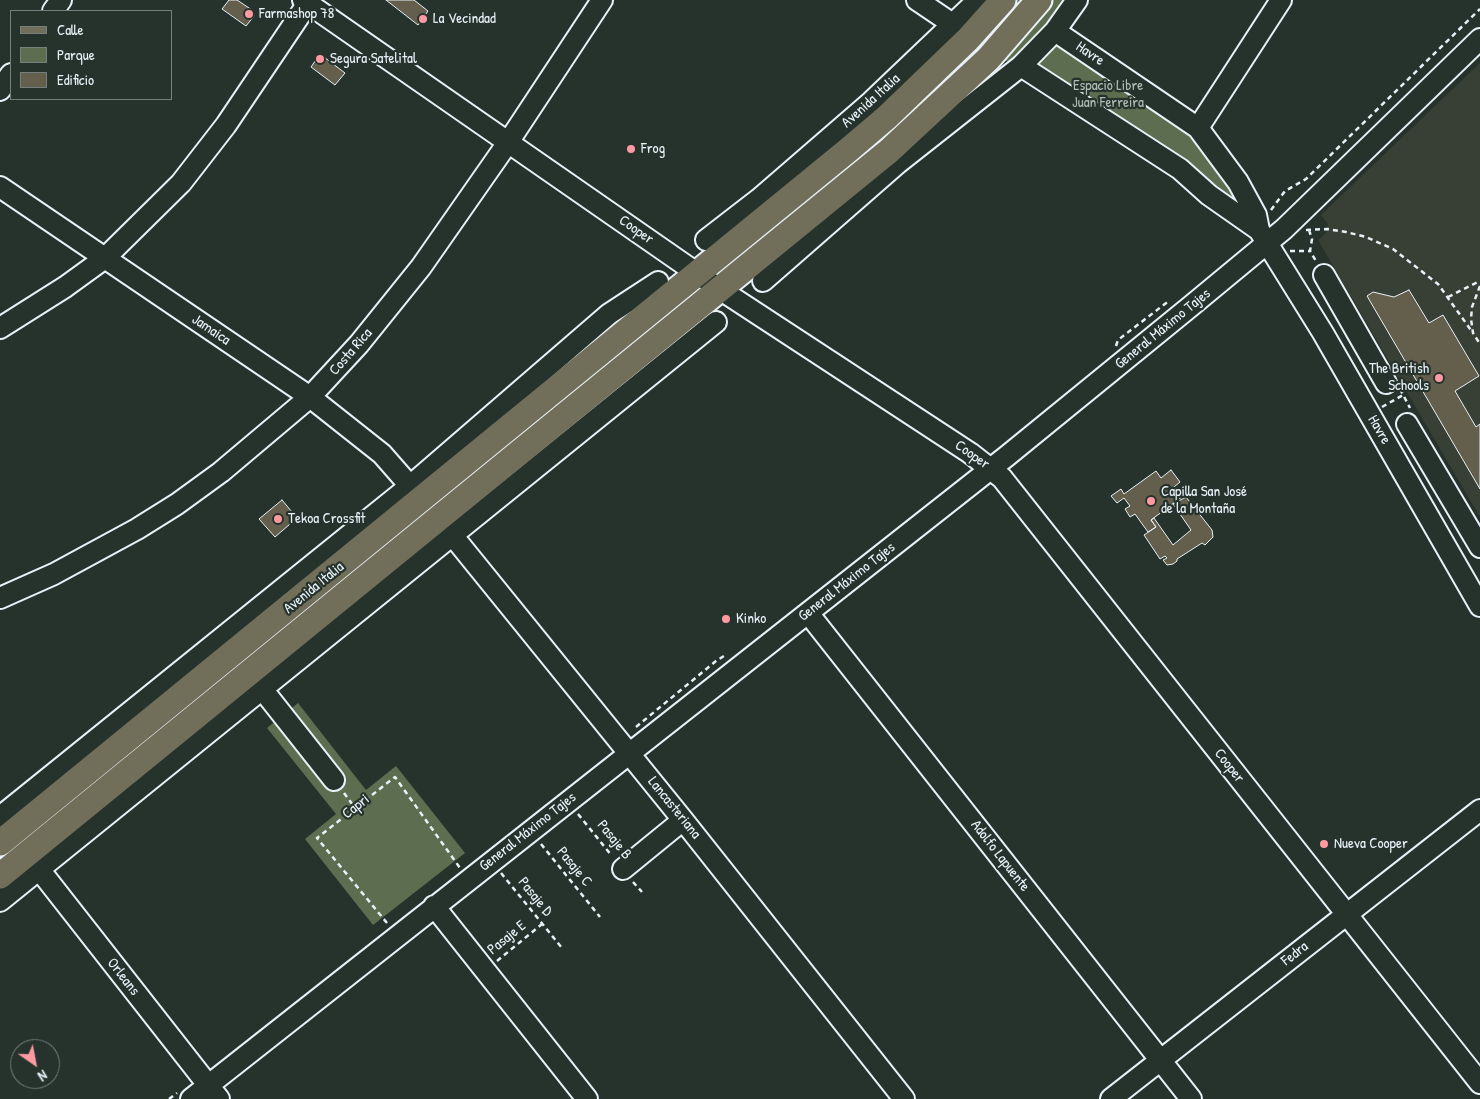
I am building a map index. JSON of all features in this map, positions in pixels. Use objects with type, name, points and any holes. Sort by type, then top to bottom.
[{"type":"main road","name":"Avenida Italia","points":[[0,843],[698,273],[779,201],[887,117],[968,39],[1003,0]]},
{"type":"main road","name":"Avenida Italia","points":[[0,876],[33,862],[655,358],[679,338],[721,290],[793,242],[815,211],[894,157],[927,129],[1038,0]]},
{"type":"main road","points":[[721,290],[716,279],[718,273],[768,230],[779,201]]},
{"type":"main road","points":[[655,358],[665,322],[700,287],[698,273]]},
{"type":"street","name":"Costa Rica","points":[[0,598],[54,574],[137,529],[177,504],[221,472],[310,397],[359,344],[421,267],[509,141],[602,0]]},
{"type":"street","points":[[917,0],[954,25]]},
{"type":"street","name":"Avenida Italia","points":[[706,240],[779,201],[871,102],[954,25],[978,0]]},
{"type":"street","name":"Avenida Italia","points":[[927,129],[1021,66],[1055,31],[1077,0]]},
{"type":"street","points":[[1198,128],[1282,0]]},
{"type":"street","name":"Cooper","points":[[307,1],[721,290],[970,453],[1002,478],[1480,1083]]},
{"type":"street","points":[[0,328],[65,287],[105,258],[181,183],[226,125],[307,1]]},
{"type":"street","name":"Havre","points":[[1055,31],[1198,128],[1238,182],[1480,606]]},
{"type":"street","name":"General Máximo Tajes","points":[[192,1099],[214,1092],[434,906],[990,468],[1269,235],[1284,229],[1480,39]]},
{"type":"street","name":"Havre","points":[[1021,66],[1180,169],[1209,195],[1269,235]]},
{"type":"street","points":[[0,90],[10,75]]},
{"type":"street","name":"Avenida Italia","points":[[763,281],[793,242],[894,157]]},
{"type":"street","name":"Jamaica","points":[[0,187],[310,397],[382,454],[410,486]]},
{"type":"street","points":[[779,201],[815,211]]},
{"type":"street","points":[[1324,275],[1386,382]]},
{"type":"street","name":"Avenida Italia","points":[[0,817],[410,486],[610,314],[658,282]]},
{"type":"street","points":[[610,314],[655,358]]},
{"type":"street","points":[[1323,333],[1349,318]]},
{"type":"street","name":"Avenida Italia","points":[[679,338],[716,322]]},
{"type":"street","points":[[1407,424],[1480,548]]},
{"type":"street","points":[[1412,488],[1436,472]]},
{"type":"street","points":[[1437,531],[1462,516]]},
{"type":"street","name":"Lancasteriana","points":[[446,527],[684,820],[904,1099]]},
{"type":"street","name":"Adolfo Lapuente","points":[[808,613],[1191,1099]]},
{"type":"street","points":[[256,681],[334,780]]},
{"type":"street","name":"Fedra","points":[[1110,1099],[1480,810]]},
{"type":"street","points":[[623,869],[684,820]]},
{"type":"street","name":"Avenida Italia","points":[[0,901],[33,862]]},
{"type":"street","name":"Orleans","points":[[33,862],[214,1092]]},
{"type":"street","points":[[434,906],[587,1099]]},
{"type":"path","points":[[1309,230],[1312,239],[1310,251],[1294,250],[1269,235],[1272,206],[1285,191],[1306,179],[1480,9]]},
{"type":"path","points":[[1284,229],[1327,229],[1346,232],[1366,237],[1393,249],[1420,269],[1448,296],[1480,344]]},
{"type":"path","points":[[1448,296],[1480,281]]},
{"type":"path","points":[[1474,333],[1472,307],[1480,286]]},
{"type":"path","points":[[1386,382],[1393,378],[1416,418],[1407,424]]},
{"type":"path","points":[[1370,414],[1403,396]]},
{"type":"path","name":"Capri","points":[[397,936],[317,838],[354,808],[395,777],[468,880]]},
{"type":"path","name":"Pasaje B","points":[[568,801],[642,892]]},
{"type":"path","name":"Pasaje C","points":[[530,831],[600,916]]},
{"type":"path","name":"Pasaje D","points":[[492,861],[562,948]]},
{"type":"path","name":"Pasaje E","points":[[486,970],[542,924]]},
{"type":"shaded area","name":"The British Schools","points":[[1480,63],[1480,517],[1318,240],[1325,234],[1328,224],[1321,215]]},
{"type":"green space","points":[[1013,0],[1028,0],[938,97],[813,200],[810,198],[810,195]]},
{"type":"green space","points":[[1048,0],[1067,0],[1054,24],[1010,62],[1002,60]]},
{"type":"green space","name":"Espacio Libre Juan Ferreira","points":[[1055,42],[1183,124],[1249,213],[1036,69],[1035,59]]},
{"type":"green space","points":[[298,703],[366,790],[396,766],[465,853],[373,925],[305,839],[336,814],[267,728]]},
{"type":"building","points":[[229,0],[237,0],[252,10],[254,16],[246,26],[222,9]]},
{"type":"building","points":[[386,0],[414,0],[428,11],[418,25]]},
{"type":"building","points":[[320,54],[345,73],[335,85],[311,67]]},
{"type":"building","points":[[1409,290],[1429,323],[1443,315],[1479,376],[1455,391],[1476,427],[1480,424],[1480,489],[1367,296],[1373,292],[1394,297]]},
{"type":"building","name":"Capilla San José de la Montaña","points":[[1171,470],[1180,482],[1174,487],[1183,496],[1151,520],[1156,527],[1148,532],[1135,514],[1130,517],[1125,509],[1130,506],[1124,498],[1117,503],[1111,496],[1121,489],[1124,494],[1156,471],[1161,478]]},
{"type":"building","name":"Capilla San José de la Montaña","points":[[1186,497],[1212,530],[1213,537],[1205,545],[1202,543],[1177,559],[1173,564],[1167,565],[1163,560],[1167,558],[1165,556],[1160,559],[1144,535],[1156,527],[1151,520],[1154,518],[1173,545],[1191,530],[1173,504]]},
{"type":"building","name":"Tekoa Crossfit","points":[[282,500],[297,518],[275,537],[259,519]]},
{"type":"place","name":"Farmashop 78","points":[[249,14]]},
{"type":"place","name":"La Vecindad","points":[[423,19]]},
{"type":"place","name":"Segura Satelital","points":[[320,59]]},
{"type":"place","name":"Frog","points":[[631,149]]},
{"type":"place","name":"The British Schools","points":[[1439,378]]},
{"type":"place","name":"Capilla San José de la Montaña","points":[[1151,501]]},
{"type":"place","name":"Tekoa Crossfit","points":[[278,519]]},
{"type":"place","name":"Kinko","points":[[726,619]]},
{"type":"place","name":"Nueva Cooper","points":[[1324,844]]}]
